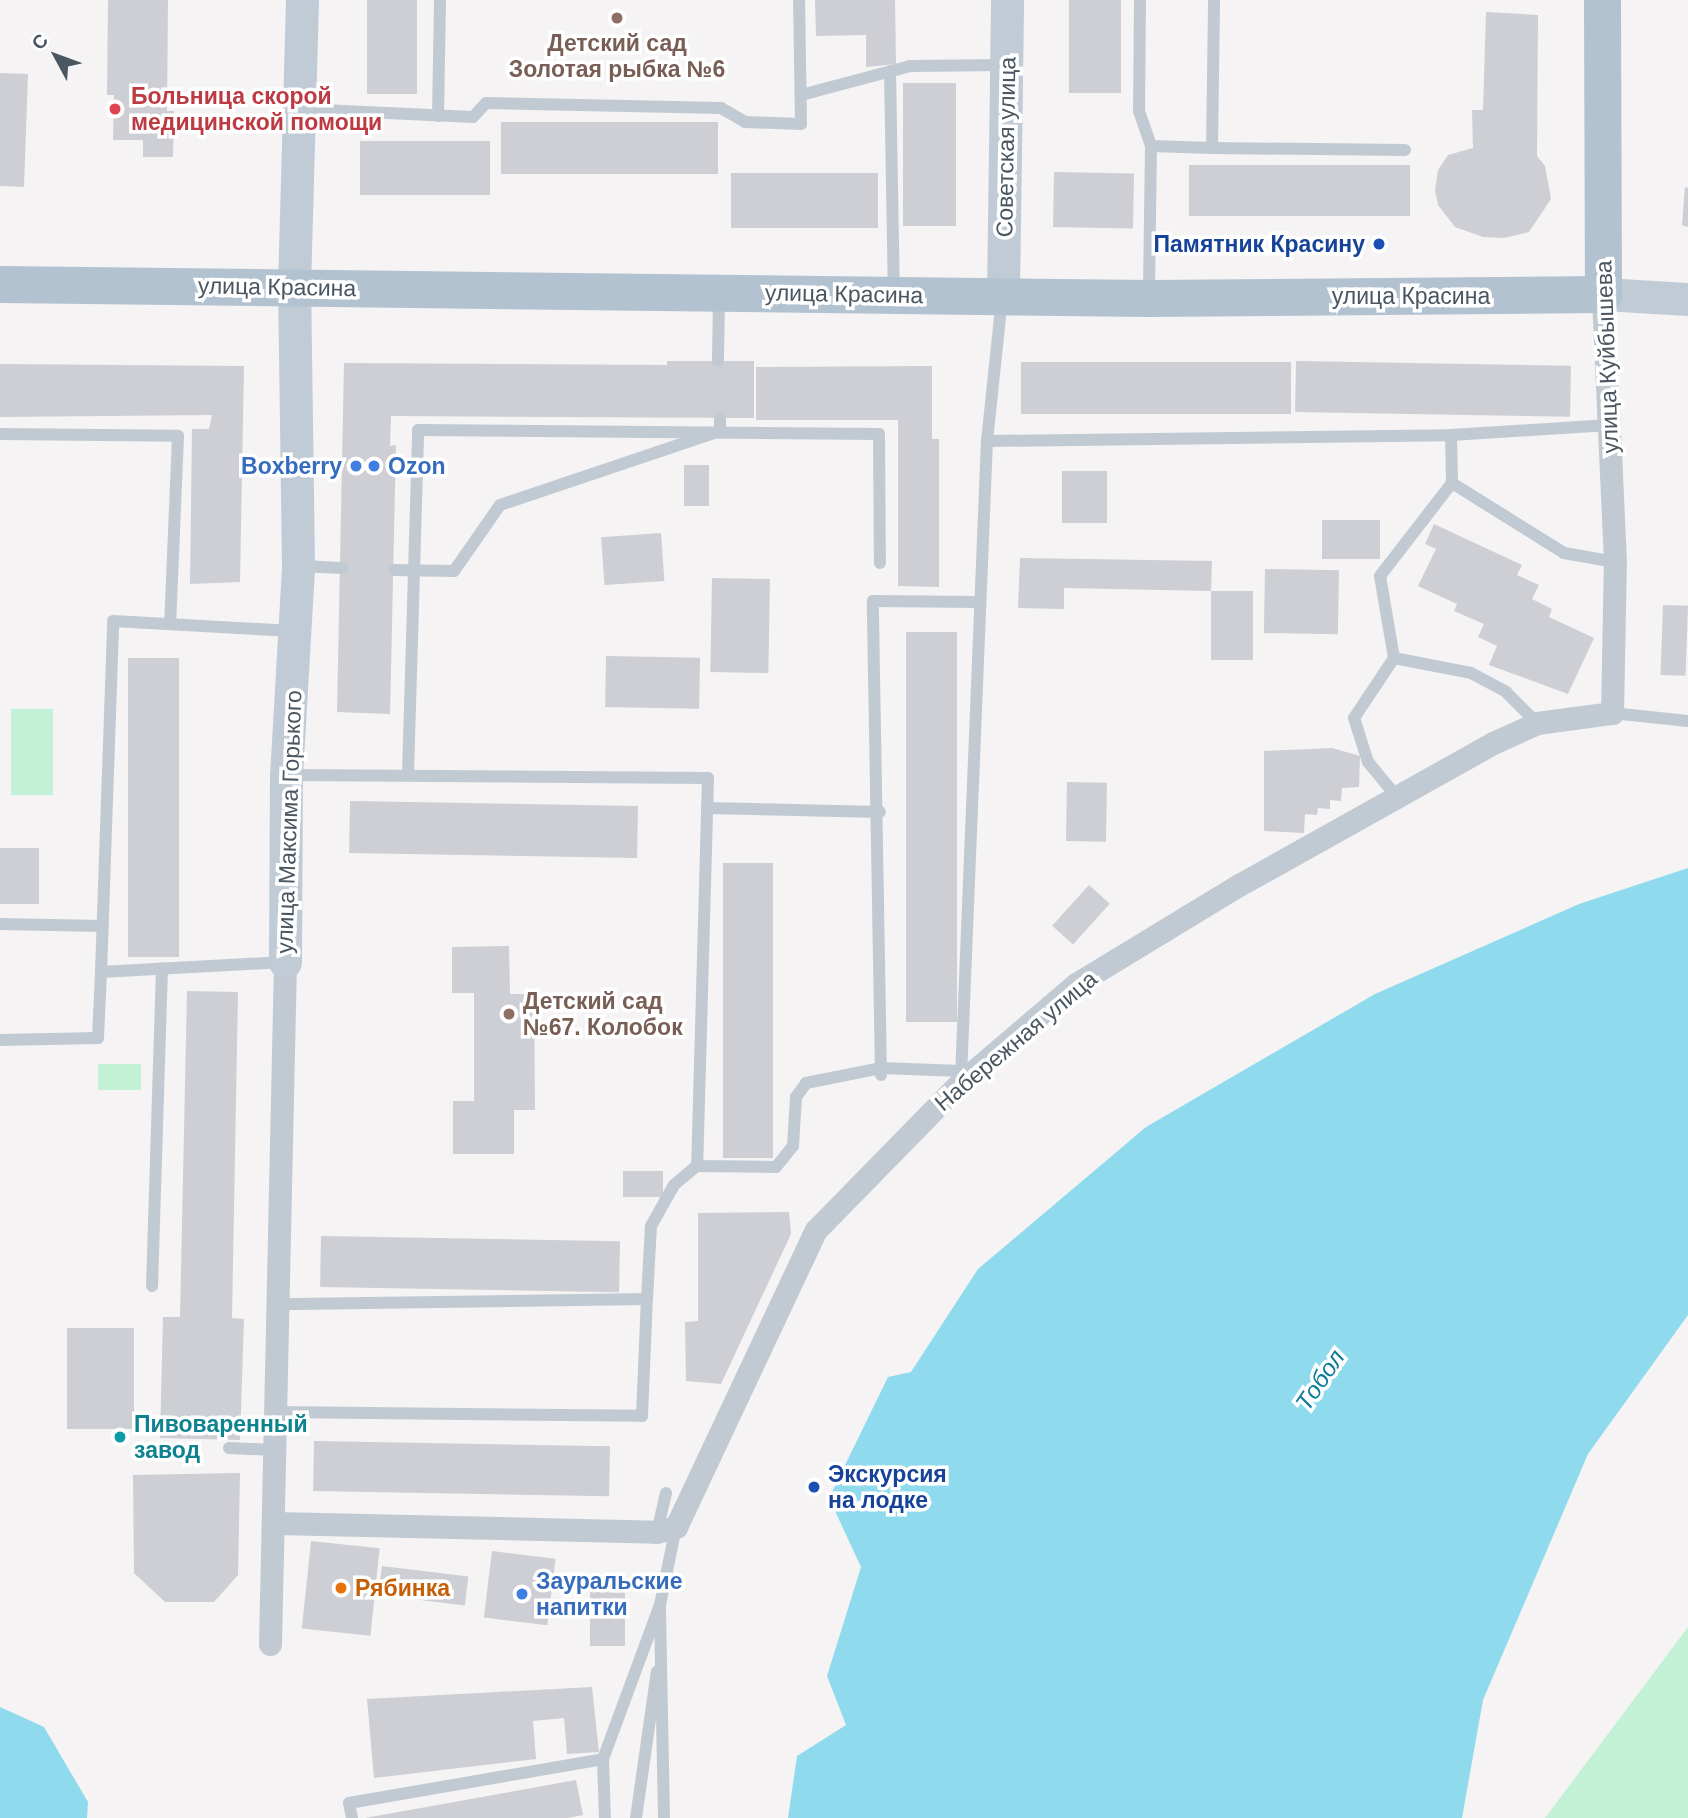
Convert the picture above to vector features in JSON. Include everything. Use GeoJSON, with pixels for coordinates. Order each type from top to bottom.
{"type":"FeatureCollection","features":[{"type":"Feature","properties":{"kind":"main road","name":"улица Куйбышева"},"geometry":{"type":"LineString","coordinates":[[1602,0],[1603,294]]}},
{"type":"Feature","properties":{"kind":"main road","name":"улица Красина"},"geometry":{"type":"LineString","coordinates":[[0,284],[1003,294],[1149,298],[1603,294]]}},
{"type":"Feature","properties":{"kind":"street","name":"улица Максима Горького"},"geometry":{"type":"LineString","coordinates":[[270,1644],[275,1523],[286,775],[297,632],[294,287],[302,0]]}},
{"type":"Feature","properties":{"kind":"street","name":"Советская улица"},"geometry":{"type":"LineString","coordinates":[[1003,294],[1007,0]]}},
{"type":"Feature","properties":{"kind":"street","name":"улица Красина"},"geometry":{"type":"LineString","coordinates":[[1603,294],[1688,299]]}},
{"type":"Feature","properties":{"kind":"street","name":"улица Куйбышева"},"geometry":{"type":"LineString","coordinates":[[1603,294],[1615,562],[1612,713]]}},
{"type":"Feature","properties":{"kind":"street","name":"Набережная улица"},"geometry":{"type":"LineString","coordinates":[[666,1530],[816,1230],[960,1077],[1076,985],[1239,885],[1536,723],[1612,713]]}},
{"type":"Feature","properties":{"kind":"street"},"geometry":{"type":"LineString","coordinates":[[275,1523],[666,1530]]}},
{"type":"Feature","properties":{"kind":"lane"},"geometry":{"type":"LineString","coordinates":[[438,116],[440,0]]}},
{"type":"Feature","properties":{"kind":"lane"},"geometry":{"type":"LineString","coordinates":[[297,109],[473,117],[486,103],[721,108],[745,122],[801,124],[799,0]]}},
{"type":"Feature","properties":{"kind":"lane"},"geometry":{"type":"LineString","coordinates":[[1149,0],[1140,0],[1139,111],[1151,146],[1149,298]]}},
{"type":"Feature","properties":{"kind":"lane"},"geometry":{"type":"LineString","coordinates":[[1212,148],[1214,0]]}},
{"type":"Feature","properties":{"kind":"lane"},"geometry":{"type":"LineString","coordinates":[[801,94],[910,66],[1008,65]]}},
{"type":"Feature","properties":{"kind":"lane"},"geometry":{"type":"LineString","coordinates":[[891,71],[894,295]]}},
{"type":"Feature","properties":{"kind":"lane"},"geometry":{"type":"LineString","coordinates":[[1151,146],[1405,150]]}},
{"type":"Feature","properties":{"kind":"lane"},"geometry":{"type":"LineString","coordinates":[[718,361],[719,292]]}},
{"type":"Feature","properties":{"kind":"lane"},"geometry":{"type":"LineString","coordinates":[[275,1412],[642,1416],[651,1226],[674,1185],[697,1166],[776,1167],[793,1146],[796,1097],[806,1083],[881,1072],[960,1077],[987,441],[1003,294]]}},
{"type":"Feature","properties":{"kind":"lane"},"geometry":{"type":"LineString","coordinates":[[394,570],[454,571],[500,505],[720,425]]}},
{"type":"Feature","properties":{"kind":"lane"},"geometry":{"type":"LineString","coordinates":[[408,774],[418,430],[720,425],[879,434],[880,563]]}},
{"type":"Feature","properties":{"kind":"lane"},"geometry":{"type":"LineString","coordinates":[[987,441],[1451,435],[1609,425]]}},
{"type":"Feature","properties":{"kind":"lane"},"geometry":{"type":"LineString","coordinates":[[0,434],[178,436],[170,624]]}},
{"type":"Feature","properties":{"kind":"lane"},"geometry":{"type":"LineString","coordinates":[[1397,797],[1368,762],[1354,718],[1394,658],[1380,576],[1452,483],[1451,435]]}},
{"type":"Feature","properties":{"kind":"lane"},"geometry":{"type":"LineString","coordinates":[[1452,483],[1563,553],[1615,562]]}},
{"type":"Feature","properties":{"kind":"lane"},"geometry":{"type":"LineString","coordinates":[[298,566],[342,568]]}},
{"type":"Feature","properties":{"kind":"lane"},"geometry":{"type":"LineString","coordinates":[[881,1072],[880,812],[873,601],[979,602]]}},
{"type":"Feature","properties":{"kind":"lane"},"geometry":{"type":"LineString","coordinates":[[0,1040],[98,1038],[113,621],[297,632]]}},
{"type":"Feature","properties":{"kind":"lane"},"geometry":{"type":"LineString","coordinates":[[1394,658],[1471,673],[1506,692],[1536,723]]}},
{"type":"Feature","properties":{"kind":"lane"},"geometry":{"type":"LineString","coordinates":[[1612,713],[1688,721]]}},
{"type":"Feature","properties":{"kind":"lane"},"geometry":{"type":"LineString","coordinates":[[286,775],[708,778],[697,1166]]}},
{"type":"Feature","properties":{"kind":"lane"},"geometry":{"type":"LineString","coordinates":[[707,808],[880,812]]}},
{"type":"Feature","properties":{"kind":"lane"},"geometry":{"type":"LineString","coordinates":[[0,924],[103,926]]}},
{"type":"Feature","properties":{"kind":"lane"},"geometry":{"type":"LineString","coordinates":[[102,972],[285,962]]}},
{"type":"Feature","properties":{"kind":"lane"},"geometry":{"type":"LineString","coordinates":[[152,1286],[162,968]]}},
{"type":"Feature","properties":{"kind":"lane"},"geometry":{"type":"LineString","coordinates":[[278,1304],[647,1299]]}},
{"type":"Feature","properties":{"kind":"lane"},"geometry":{"type":"LineString","coordinates":[[229,1448],[275,1450]]}},
{"type":"Feature","properties":{"kind":"lane"},"geometry":{"type":"LineString","coordinates":[[664,1818],[660,1605],[666,1493]]}},
{"type":"Feature","properties":{"kind":"lane"},"geometry":{"type":"LineString","coordinates":[[605,1818],[603,1759],[660,1605]]}},
{"type":"Feature","properties":{"kind":"lane"},"geometry":{"type":"LineString","coordinates":[[636,1818],[650,1695],[660,1657]]}},
{"type":"Feature","properties":{"kind":"lane"},"geometry":{"type":"LineString","coordinates":[[352,1818],[348,1803],[603,1759]]}},
{"type":"Feature","properties":{"kind":"green space"},"geometry":{"type":"Polygon","coordinates":[[[11,709],[53,709],[53,795],[11,795],[11,709]]]}},
{"type":"Feature","properties":{"kind":"green space"},"geometry":{"type":"Polygon","coordinates":[[[98,1064],[141,1064],[141,1090],[98,1090],[98,1064]]]}},
{"type":"Feature","properties":{"kind":"green space"},"geometry":{"type":"Polygon","coordinates":[[[1688,1627],[1688,1818],[1545,1818],[1688,1627]]]}},
{"type":"Feature","properties":{"kind":"water","name":"Тобол"},"geometry":{"type":"Polygon","coordinates":[[[1688,868],[1688,1315],[1588,1454],[1483,1700],[1462,1818],[788,1818],[797,1756],[846,1725],[827,1676],[861,1567],[829,1498],[888,1377],[911,1372],[978,1269],[1146,1127],[1375,994],[1579,904],[1688,868]]]}},
{"type":"Feature","properties":{"kind":"water"},"geometry":{"type":"Polygon","coordinates":[[[0,1707],[44,1727],[88,1802],[87,1818],[0,1818],[0,1707]]]}},
{"type":"Feature","properties":{"kind":"building"},"geometry":{"type":"Polygon","coordinates":[[[108,0],[168,0],[167,111],[174,111],[173,157],[143,157],[143,140],[113,140],[114,95],[107,95],[108,0]]]}},
{"type":"Feature","properties":{"kind":"building"},"geometry":{"type":"Polygon","coordinates":[[[367,0],[417,0],[417,94],[367,94],[367,0]]]}},
{"type":"Feature","properties":{"kind":"building"},"geometry":{"type":"Polygon","coordinates":[[[815,0],[895,0],[896,64],[866,67],[866,35],[816,36],[815,0]]]}},
{"type":"Feature","properties":{"kind":"building"},"geometry":{"type":"Polygon","coordinates":[[[1069,0],[1121,0],[1121,93],[1069,93],[1069,0]]]}},
{"type":"Feature","properties":{"kind":"building"},"geometry":{"type":"Polygon","coordinates":[[[1486,12],[1538,15],[1537,156],[1545,166],[1551,199],[1529,232],[1504,238],[1483,237],[1455,227],[1438,205],[1435,190],[1438,170],[1448,155],[1473,148],[1472,110],[1483,110],[1486,12]]]}},
{"type":"Feature","properties":{"kind":"building"},"geometry":{"type":"Polygon","coordinates":[[[0,73],[28,74],[24,187],[0,186],[0,73]]]}},
{"type":"Feature","properties":{"kind":"building"},"geometry":{"type":"Polygon","coordinates":[[[903,83],[956,83],[956,226],[903,226],[903,83]]]}},
{"type":"Feature","properties":{"kind":"building"},"geometry":{"type":"Polygon","coordinates":[[[501,122],[718,122],[718,174],[501,174],[501,122]]]}},
{"type":"Feature","properties":{"kind":"building"},"geometry":{"type":"Polygon","coordinates":[[[360,141],[490,141],[490,195],[360,195],[360,141]]]}},
{"type":"Feature","properties":{"kind":"building"},"geometry":{"type":"Polygon","coordinates":[[[1189,165],[1410,165],[1410,216],[1189,216],[1189,165]]]}},
{"type":"Feature","properties":{"kind":"building"},"geometry":{"type":"Polygon","coordinates":[[[1054,172],[1134,173],[1133,228],[1053,227],[1054,172]]]}},
{"type":"Feature","properties":{"kind":"building"},"geometry":{"type":"Polygon","coordinates":[[[731,173],[878,173],[878,228],[731,228],[731,173]]]}},
{"type":"Feature","properties":{"kind":"building"},"geometry":{"type":"Polygon","coordinates":[[[1685,187],[1688,188],[1688,227],[1682,225],[1685,187]]]}},
{"type":"Feature","properties":{"kind":"building"},"geometry":{"type":"Polygon","coordinates":[[[667,361],[754,361],[754,418],[391,416],[390,446],[396,445],[390,714],[337,712],[344,363],[667,365],[667,361]]]}},
{"type":"Feature","properties":{"kind":"building"},"geometry":{"type":"Polygon","coordinates":[[[1296,361],[1571,366],[1570,417],[1295,412],[1296,361]]]}},
{"type":"Feature","properties":{"kind":"building"},"geometry":{"type":"Polygon","coordinates":[[[1021,362],[1291,362],[1291,414],[1021,414],[1021,362]]]}},
{"type":"Feature","properties":{"kind":"building"},"geometry":{"type":"Polygon","coordinates":[[[0,364],[244,366],[240,582],[190,584],[192,429],[209,429],[212,415],[0,417],[0,364]]]}},
{"type":"Feature","properties":{"kind":"building"},"geometry":{"type":"Polygon","coordinates":[[[932,366],[932,439],[939,439],[939,587],[898,586],[898,420],[756,420],[756,367],[932,366]]]}},
{"type":"Feature","properties":{"kind":"building"},"geometry":{"type":"Polygon","coordinates":[[[684,465],[709,465],[709,506],[684,506],[684,465]]]}},
{"type":"Feature","properties":{"kind":"building"},"geometry":{"type":"Polygon","coordinates":[[[1062,471],[1107,471],[1107,523],[1062,523],[1062,471]]]}},
{"type":"Feature","properties":{"kind":"building"},"geometry":{"type":"Polygon","coordinates":[[[1322,520],[1380,520],[1380,559],[1322,559],[1322,520]]]}},
{"type":"Feature","properties":{"kind":"building"},"geometry":{"type":"Polygon","coordinates":[[[1434,524],[1522,565],[1517,575],[1539,585],[1532,599],[1552,609],[1549,617],[1594,638],[1568,694],[1489,665],[1497,646],[1478,637],[1484,624],[1454,611],[1457,604],[1418,586],[1436,549],[1425,544],[1434,524]]]}},
{"type":"Feature","properties":{"kind":"building"},"geometry":{"type":"Polygon","coordinates":[[[661,533],[664,581],[604,585],[601,537],[661,533]]]}},
{"type":"Feature","properties":{"kind":"building"},"geometry":{"type":"Polygon","coordinates":[[[1020,558],[1212,561],[1211,591],[1064,588],[1064,609],[1018,608],[1020,558]]]}},
{"type":"Feature","properties":{"kind":"building"},"geometry":{"type":"Polygon","coordinates":[[[1265,569],[1339,570],[1338,634],[1264,633],[1265,569]]]}},
{"type":"Feature","properties":{"kind":"building"},"geometry":{"type":"Polygon","coordinates":[[[712,578],[770,579],[768,673],[710,672],[712,578]]]}},
{"type":"Feature","properties":{"kind":"building"},"geometry":{"type":"Polygon","coordinates":[[[1211,591],[1253,591],[1253,660],[1211,660],[1211,591]]]}},
{"type":"Feature","properties":{"kind":"building"},"geometry":{"type":"Polygon","coordinates":[[[1663,605],[1688,606],[1686,676],[1661,675],[1663,605]]]}},
{"type":"Feature","properties":{"kind":"building"},"geometry":{"type":"Polygon","coordinates":[[[906,632],[957,632],[957,1022],[906,1022],[906,632]]]}},
{"type":"Feature","properties":{"kind":"building"},"geometry":{"type":"Polygon","coordinates":[[[606,656],[700,658],[699,709],[605,707],[606,656]]]}},
{"type":"Feature","properties":{"kind":"building"},"geometry":{"type":"Polygon","coordinates":[[[128,658],[179,658],[179,957],[128,957],[128,658]]]}},
{"type":"Feature","properties":{"kind":"building"},"geometry":{"type":"Polygon","coordinates":[[[1332,748],[1360,756],[1359,787],[1342,788],[1341,801],[1330,800],[1330,809],[1318,808],[1317,815],[1305,814],[1304,833],[1264,831],[1264,751],[1332,748]]]}},
{"type":"Feature","properties":{"kind":"building"},"geometry":{"type":"Polygon","coordinates":[[[1067,782],[1107,783],[1106,842],[1066,841],[1067,782]]]}},
{"type":"Feature","properties":{"kind":"building"},"geometry":{"type":"Polygon","coordinates":[[[350,801],[638,806],[637,858],[349,853],[350,801]]]}},
{"type":"Feature","properties":{"kind":"building"},"geometry":{"type":"Polygon","coordinates":[[[0,848],[39,848],[39,904],[0,904],[0,848]]]}},
{"type":"Feature","properties":{"kind":"building"},"geometry":{"type":"Polygon","coordinates":[[[723,863],[773,863],[773,1158],[723,1158],[723,863]]]}},
{"type":"Feature","properties":{"kind":"building"},"geometry":{"type":"Polygon","coordinates":[[[1089,885],[1110,904],[1073,945],[1052,926],[1089,885]]]}},
{"type":"Feature","properties":{"kind":"building"},"geometry":{"type":"Polygon","coordinates":[[[509,946],[510,994],[534,994],[535,1110],[514,1110],[514,1154],[453,1154],[453,1101],[474,1101],[474,993],[452,993],[452,947],[509,946]]]}},
{"type":"Feature","properties":{"kind":"building"},"geometry":{"type":"Polygon","coordinates":[[[187,991],[238,992],[232,1318],[244,1319],[240,1440],[160,1438],[163,1317],[180,1317],[187,991]]]}},
{"type":"Feature","properties":{"kind":"building"},"geometry":{"type":"Polygon","coordinates":[[[623,1171],[663,1171],[663,1197],[623,1197],[623,1171]]]}},
{"type":"Feature","properties":{"kind":"building"},"geometry":{"type":"Polygon","coordinates":[[[789,1212],[791,1234],[721,1384],[686,1381],[685,1322],[698,1321],[698,1213],[789,1212]]]}},
{"type":"Feature","properties":{"kind":"building"},"geometry":{"type":"Polygon","coordinates":[[[321,1236],[620,1241],[619,1292],[320,1287],[321,1236]]]}},
{"type":"Feature","properties":{"kind":"building"},"geometry":{"type":"Polygon","coordinates":[[[67,1328],[134,1328],[134,1429],[67,1429],[67,1328]]]}},
{"type":"Feature","properties":{"kind":"building"},"geometry":{"type":"Polygon","coordinates":[[[314,1441],[610,1446],[609,1496],[313,1491],[314,1441]]]}},
{"type":"Feature","properties":{"kind":"building"},"geometry":{"type":"Polygon","coordinates":[[[240,1473],[238,1575],[214,1602],[165,1602],[134,1573],[133,1475],[240,1473]]]}},
{"type":"Feature","properties":{"kind":"building","name":"Рябинка"},"geometry":{"type":"Polygon","coordinates":[[[311,1541],[380,1548],[370,1636],[302,1629],[311,1541]]]}},
{"type":"Feature","properties":{"kind":"building"},"geometry":{"type":"Polygon","coordinates":[[[492,1551],[556,1559],[547,1625],[484,1618],[492,1551]]]}},
{"type":"Feature","properties":{"kind":"building"},"geometry":{"type":"Polygon","coordinates":[[[382,1566],[468,1577],[465,1605],[378,1595],[382,1566]]]}},
{"type":"Feature","properties":{"kind":"building"},"geometry":{"type":"Polygon","coordinates":[[[590,1576],[625,1576],[625,1646],[590,1646],[590,1576]]]}},
{"type":"Feature","properties":{"kind":"building"},"geometry":{"type":"Polygon","coordinates":[[[592,1687],[599,1752],[567,1754],[564,1718],[533,1721],[536,1759],[374,1778],[367,1699],[592,1687]]]}},
{"type":"Feature","properties":{"kind":"building"},"geometry":{"type":"Polygon","coordinates":[[[576,1780],[583,1815],[568,1818],[365,1818],[576,1780]]]}},
{"type":"Feature","properties":{"kind":"place","name":"Детский сад Золотая рыбка №6"},"geometry":{"type":"Point","coordinates":[617,18]}},
{"type":"Feature","properties":{"kind":"place","name":"Больница скорой медицинской помощи"},"geometry":{"type":"Point","coordinates":[115,109]}},
{"type":"Feature","properties":{"kind":"place","name":"Памятник Красину"},"geometry":{"type":"Point","coordinates":[1379,244]}},
{"type":"Feature","properties":{"kind":"place","name":"Boxberry"},"geometry":{"type":"Point","coordinates":[356,466]}},
{"type":"Feature","properties":{"kind":"place","name":"Ozon"},"geometry":{"type":"Point","coordinates":[374,466]}},
{"type":"Feature","properties":{"kind":"place","name":"Детский сад №67. Колобок"},"geometry":{"type":"Point","coordinates":[509,1014]}},
{"type":"Feature","properties":{"kind":"place","name":"Пивоваренный завод"},"geometry":{"type":"Point","coordinates":[120,1437]}},
{"type":"Feature","properties":{"kind":"place","name":"Экскурсия на лодке"},"geometry":{"type":"Point","coordinates":[814,1487]}},
{"type":"Feature","properties":{"kind":"place","name":"Рябинка"},"geometry":{"type":"Point","coordinates":[341,1588]}},
{"type":"Feature","properties":{"kind":"place","name":"Зауральские напитки"},"geometry":{"type":"Point","coordinates":[522,1594]}}]}
